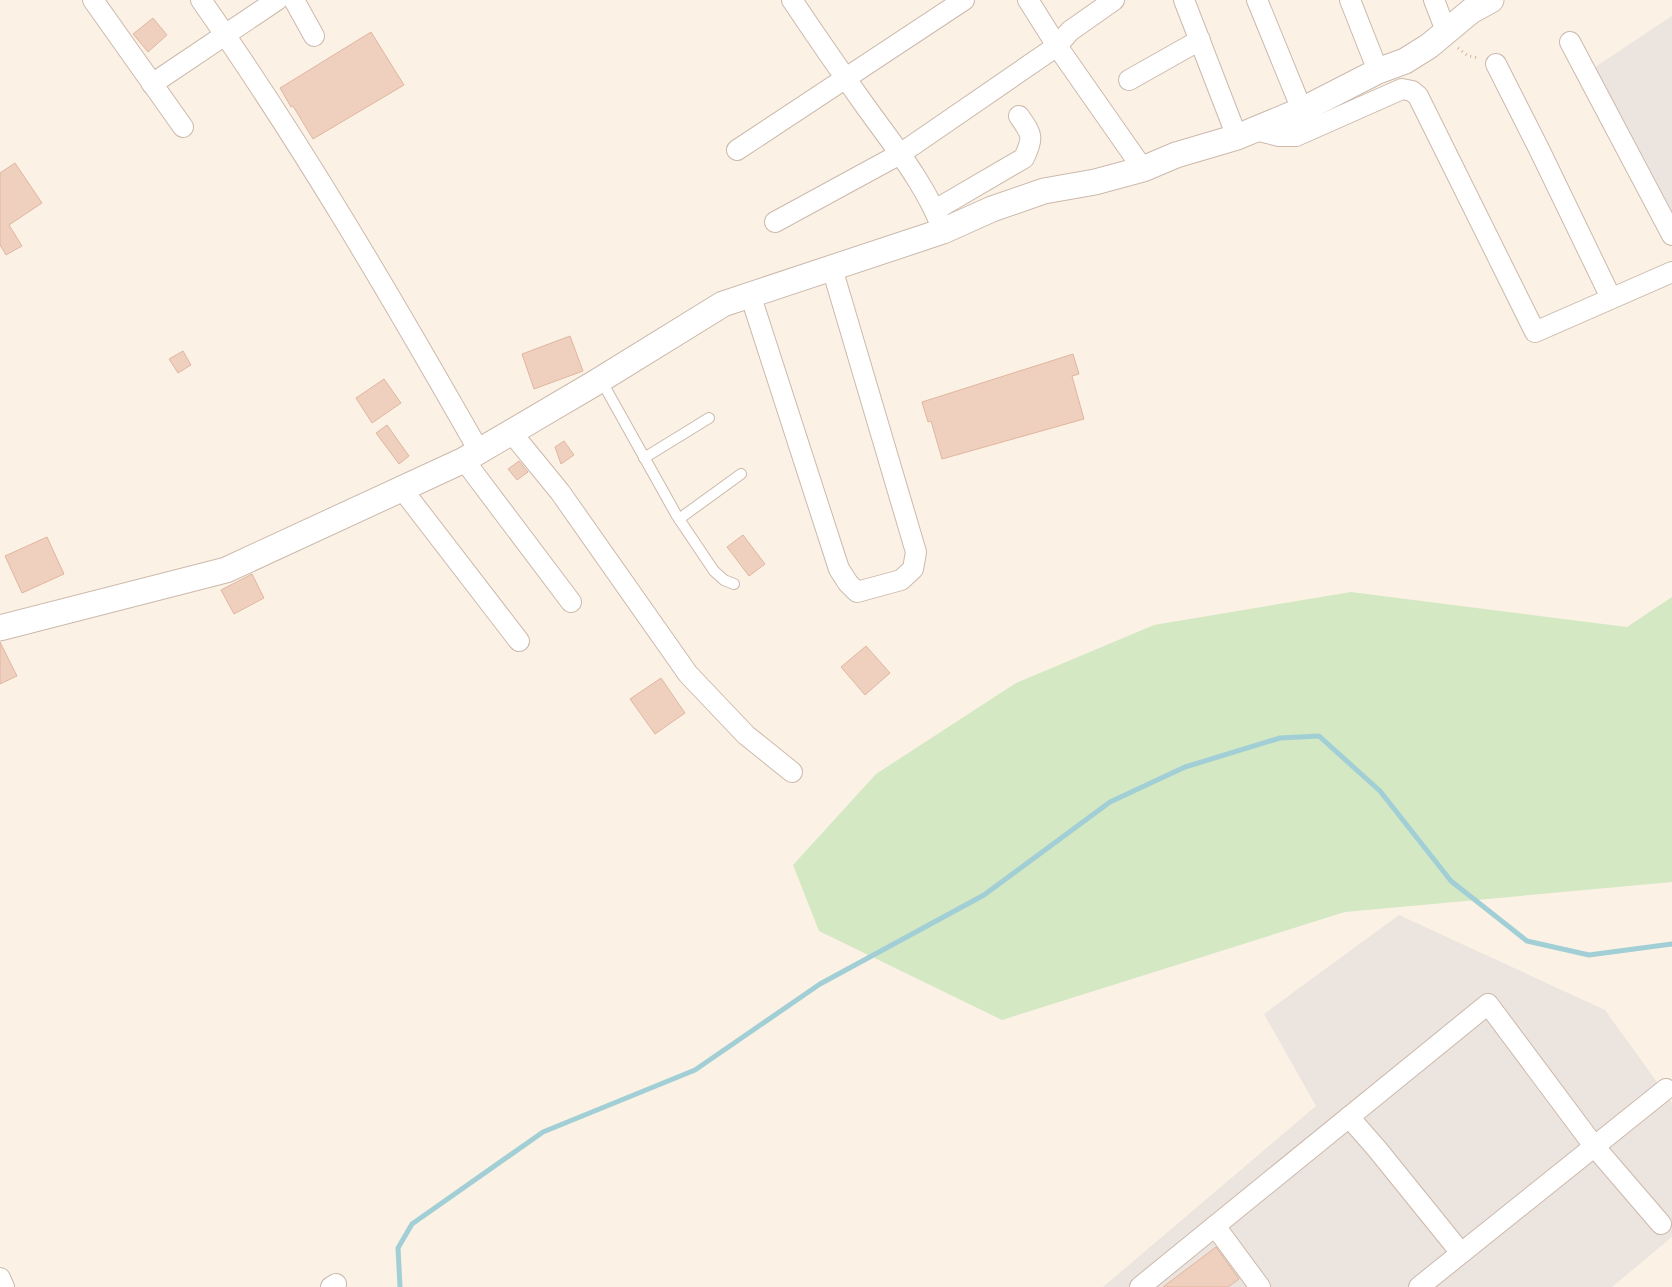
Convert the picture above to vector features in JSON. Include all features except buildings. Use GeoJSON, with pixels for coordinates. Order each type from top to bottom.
{"type":"FeatureCollection","features":[{"type":"Feature","properties":{"kind":"street"},"geometry":{"type":"LineString","coordinates":[[93,0],[183,127]]}},
{"type":"Feature","properties":{"kind":"street"},"geometry":{"type":"LineString","coordinates":[[201,0],[247,65],[406,322],[471,455],[571,602]]}},
{"type":"Feature","properties":{"kind":"street"},"geometry":{"type":"LineString","coordinates":[[152,84],[278,0]]}},
{"type":"Feature","properties":{"kind":"street"},"geometry":{"type":"LineString","coordinates":[[294,0],[314,36]]}},
{"type":"Feature","properties":{"kind":"street"},"geometry":{"type":"LineString","coordinates":[[737,150],[964,0]]}},
{"type":"Feature","properties":{"kind":"street"},"geometry":{"type":"LineString","coordinates":[[1028,0],[1057,46],[1143,169]]}},
{"type":"Feature","properties":{"kind":"street"},"geometry":{"type":"LineString","coordinates":[[775,222],[900,154],[1057,46],[1070,31],[1114,0]]}},
{"type":"Feature","properties":{"kind":"street"},"geometry":{"type":"LineString","coordinates":[[1184,0],[1200,40],[1246,133]]}},
{"type":"Feature","properties":{"kind":"street"},"geometry":{"type":"LineString","coordinates":[[1257,0],[1302,110]]}},
{"type":"Feature","properties":{"kind":"street"},"geometry":{"type":"LineString","coordinates":[[1350,0],[1378,71]]}},
{"type":"Feature","properties":{"kind":"street"},"geometry":{"type":"LineString","coordinates":[[1434,0],[1443,33]]}},
{"type":"Feature","properties":{"kind":"street"},"geometry":{"type":"LineString","coordinates":[[0,628],[226,570],[471,455],[601,380],[723,304],[832,268],[939,221],[992,209],[1044,191],[1095,182],[1143,169],[1246,133],[1302,110],[1378,71],[1405,61],[1429,46],[1471,11],[1491,0]]}},
{"type":"Feature","properties":{"kind":"street"},"geometry":{"type":"LineString","coordinates":[[801,3],[845,78],[920,185],[939,221]]}},
{"type":"Feature","properties":{"kind":"street"},"geometry":{"type":"LineString","coordinates":[[1129,80],[1200,40]]}},
{"type":"Feature","properties":{"kind":"street"},"geometry":{"type":"LineString","coordinates":[[1570,42],[1672,235]]}},
{"type":"Feature","properties":{"kind":"street"},"geometry":{"type":"LineString","coordinates":[[1496,64],[1611,298]]}},
{"type":"Feature","properties":{"kind":"street"},"geometry":{"type":"LineString","coordinates":[[1246,133],[1296,136],[1402,89],[1412,91],[1418,96],[1535,332],[1672,272]]}},
{"type":"Feature","properties":{"kind":"street"},"geometry":{"type":"LineString","coordinates":[[939,221],[1024,158],[1032,142],[1028,130],[1019,116]]}},
{"type":"Feature","properties":{"kind":"street"},"geometry":{"type":"LineString","coordinates":[[750,294],[839,569],[848,583],[857,592],[901,580],[914,569],[916,552],[832,268]]}},
{"type":"Feature","properties":{"kind":"street"},"geometry":{"type":"LineString","coordinates":[[511,432],[560,492],[688,674],[746,735],[792,772]]}},
{"type":"Feature","properties":{"kind":"street"},"geometry":{"type":"LineString","coordinates":[[402,489],[519,641]]}},
{"type":"Feature","properties":{"kind":"street"},"geometry":{"type":"LineString","coordinates":[[1140,1287],[1488,1004],[1594,1146],[1661,1224]]}},
{"type":"Feature","properties":{"kind":"street"},"geometry":{"type":"LineString","coordinates":[[1419,1287],[1666,1089]]}},
{"type":"Feature","properties":{"kind":"street"},"geometry":{"type":"LineString","coordinates":[[1349,1117],[1461,1254]]}},
{"type":"Feature","properties":{"kind":"street"},"geometry":{"type":"LineString","coordinates":[[1214,1226],[1260,1287]]}},
{"type":"Feature","properties":{"kind":"street"},"geometry":{"type":"LineString","coordinates":[[0,1278],[4,1287]]}},
{"type":"Feature","properties":{"kind":"lane"},"geometry":{"type":"LineString","coordinates":[[601,380],[679,519],[714,571],[724,580],[734,584]]}},
{"type":"Feature","properties":{"kind":"lane"},"geometry":{"type":"LineString","coordinates":[[644,458],[709,418]]}},
{"type":"Feature","properties":{"kind":"lane"},"geometry":{"type":"LineString","coordinates":[[679,519],[741,474]]}},
{"type":"Feature","properties":{"kind":"path"},"geometry":{"type":"LineString","coordinates":[[1443,33],[1468,56],[1491,60],[1496,64]]}},
{"type":"Feature","properties":{"kind":"shaded area"},"geometry":{"type":"Polygon","coordinates":[[[1672,16],[1672,214],[1588,72],[1672,16]]]}},
{"type":"Feature","properties":{"kind":"shaded area"},"geometry":{"type":"Polygon","coordinates":[[[1399,915],[1605,1010],[1672,1103],[1672,1237],[1612,1287],[1103,1287],[1316,1106],[1264,1014],[1399,915]]]}},
{"type":"Feature","properties":{"kind":"green space"},"geometry":{"type":"Polygon","coordinates":[[[1351,592],[1627,627],[1672,597],[1672,882],[1345,912],[1002,1020],[819,931],[793,865],[876,774],[1016,683],[1154,625],[1351,592]]]}},
{"type":"Feature","properties":{"kind":"waterway"},"geometry":{"type":"LineString","coordinates":[[400,1287],[398,1248],[412,1224],[543,1132],[695,1070],[820,984],[984,895],[1110,802],[1185,767],[1280,738],[1319,736],[1380,791],[1451,881],[1527,941],[1589,955],[1672,944]]}}]}
